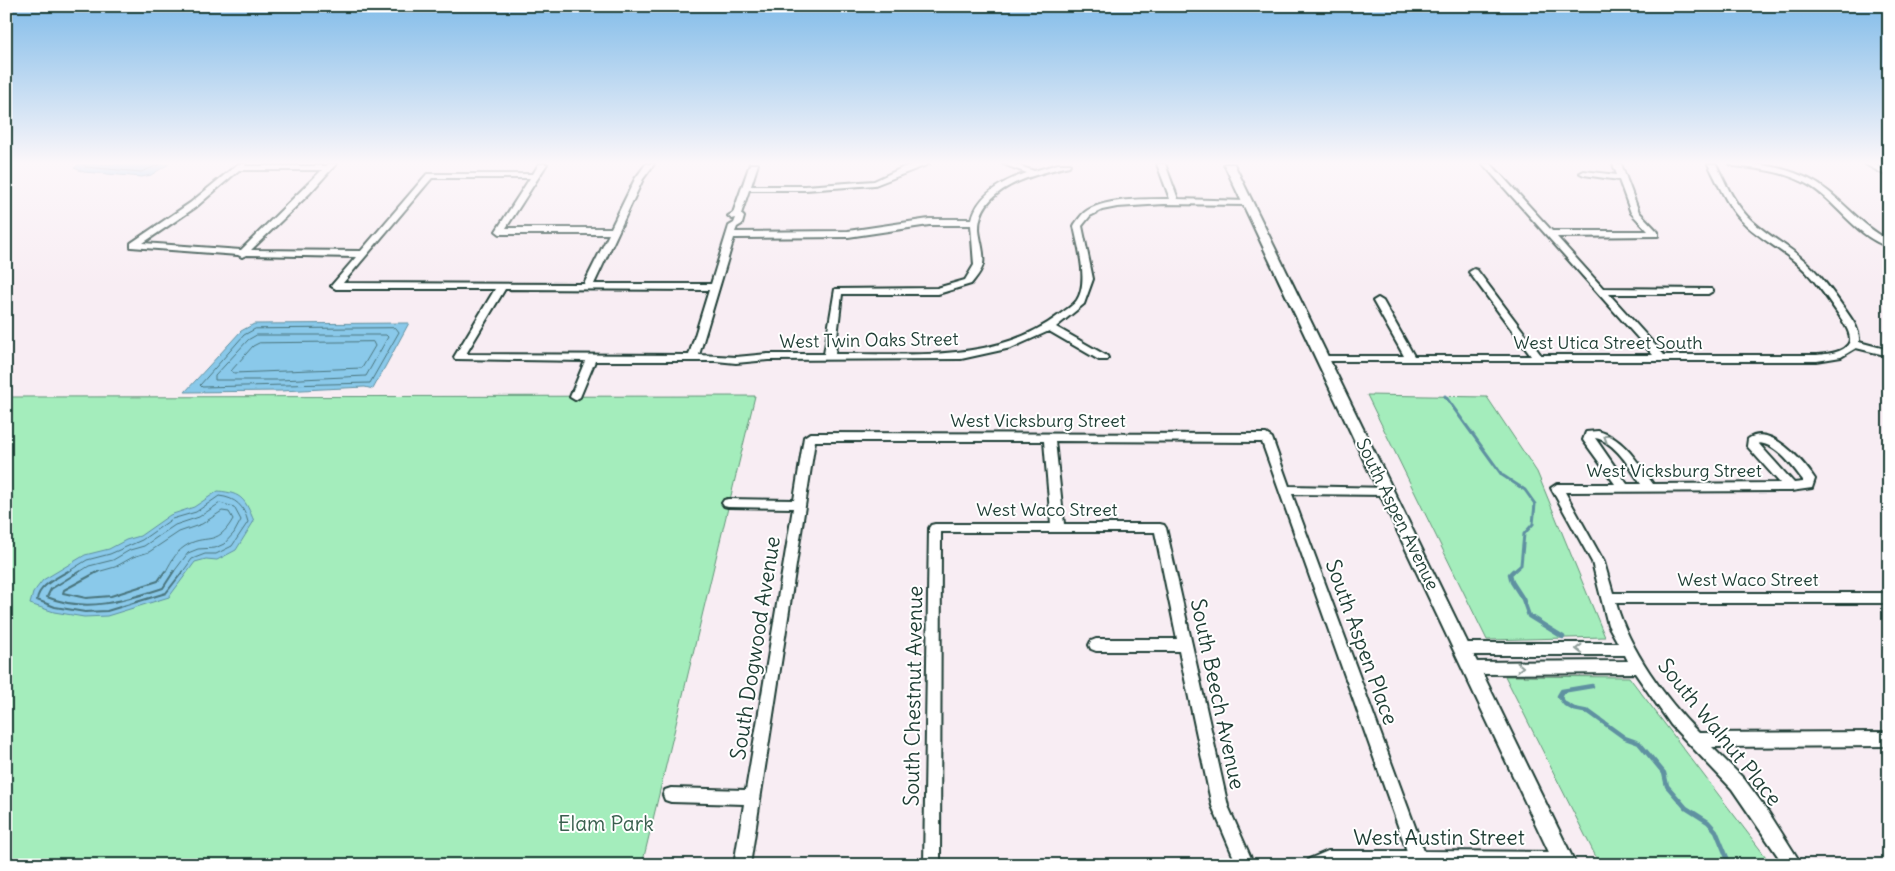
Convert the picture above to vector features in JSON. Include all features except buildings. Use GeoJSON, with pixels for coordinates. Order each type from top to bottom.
{"type":"FeatureCollection","features":[{"type":"Feature","properties":{"kind":"main road","name":"South Aspen Avenue"},"geometry":{"type":"LineString","coordinates":[[1248,205],[1565,862]]}},
{"type":"Feature","properties":{"kind":"street"},"geometry":{"type":"LineString","coordinates":[[193,205],[134,245],[184,251],[242,254],[362,254]]}},
{"type":"Feature","properties":{"kind":"street"},"geometry":{"type":"LineString","coordinates":[[242,254],[293,205]]}},
{"type":"Feature","properties":{"kind":"street"},"geometry":{"type":"LineString","coordinates":[[405,205],[336,286],[714,287]]}},
{"type":"Feature","properties":{"kind":"street"},"geometry":{"type":"LineString","coordinates":[[517,205],[500,231],[614,232]]}},
{"type":"Feature","properties":{"kind":"street"},"geometry":{"type":"LineString","coordinates":[[588,286],[627,205]]}},
{"type":"Feature","properties":{"kind":"street"},"geometry":{"type":"LineString","coordinates":[[693,358],[732,231],[738,224],[740,216],[737,214],[740,205]]}},
{"type":"Feature","properties":{"kind":"street"},"geometry":{"type":"LineString","coordinates":[[829,357],[838,291],[938,291],[968,282],[979,265],[974,222],[980,205]]}},
{"type":"Feature","properties":{"kind":"street","name":"West Twin Oaks Street"},"geometry":{"type":"LineString","coordinates":[[502,286],[459,357],[716,358],[744,360],[750,358],[961,356],[1007,346],[1049,327],[1081,302],[1088,279],[1078,226],[1087,214],[1107,206],[1116,205]]}},
{"type":"Feature","properties":{"kind":"street"},"geometry":{"type":"LineString","coordinates":[[1524,205],[1661,358]]}},
{"type":"Feature","properties":{"kind":"street"},"geometry":{"type":"LineString","coordinates":[[1550,234],[1655,234],[1635,213],[1632,205]]}},
{"type":"Feature","properties":{"kind":"street"},"geometry":{"type":"LineString","coordinates":[[1733,205],[1756,229],[1806,266],[1825,287],[1852,328],[1855,336],[1854,344],[1889,353]]}},
{"type":"Feature","properties":{"kind":"street"},"geometry":{"type":"LineString","coordinates":[[1837,205],[1867,233],[1889,244]]}},
{"type":"Feature","properties":{"kind":"street"},"geometry":{"type":"LineString","coordinates":[[732,231],[848,234],[930,222],[974,222]]}},
{"type":"Feature","properties":{"kind":"street"},"geometry":{"type":"LineString","coordinates":[[1474,272],[1538,358]]}},
{"type":"Feature","properties":{"kind":"street"},"geometry":{"type":"LineString","coordinates":[[1602,291],[1708,291]]}},
{"type":"Feature","properties":{"kind":"street"},"geometry":{"type":"LineString","coordinates":[[1378,300],[1410,358]]}},
{"type":"Feature","properties":{"kind":"street"},"geometry":{"type":"LineString","coordinates":[[1049,327],[1103,358]]}},
{"type":"Feature","properties":{"kind":"street","name":"West Utica Street South"},"geometry":{"type":"LineString","coordinates":[[1323,359],[1817,358],[1837,355],[1848,350],[1854,344]]}},
{"type":"Feature","properties":{"kind":"street"},"geometry":{"type":"LineString","coordinates":[[575,397],[591,359]]}},
{"type":"Feature","properties":{"kind":"street"},"geometry":{"type":"LineString","coordinates":[[1624,488],[1589,441],[1589,435],[1599,433],[1611,438],[1650,488]]}},
{"type":"Feature","properties":{"kind":"street","name":"West Vicksburg Street"},"geometry":{"type":"LineString","coordinates":[[810,437],[1266,438]]}},
{"type":"Feature","properties":{"kind":"street","name":"South Dogwood Avenue"},"geometry":{"type":"LineString","coordinates":[[742,865],[810,437]]}},
{"type":"Feature","properties":{"kind":"street"},"geometry":{"type":"LineString","coordinates":[[1049,438],[1058,528]]}},
{"type":"Feature","properties":{"kind":"street","name":"South Aspen Place"},"geometry":{"type":"LineString","coordinates":[[1266,438],[1418,859]]}},
{"type":"Feature","properties":{"kind":"street"},"geometry":{"type":"LineString","coordinates":[[1764,440],[1776,445],[1809,479],[1809,483],[1805,486],[1791,487],[1754,447],[1753,441],[1764,440]]}},
{"type":"Feature","properties":{"kind":"street","name":"West Vicksburg Street"},"geometry":{"type":"LineString","coordinates":[[1558,488],[1791,487]]}},
{"type":"Feature","properties":{"kind":"street","name":"South Walnut Place"},"geometry":{"type":"LineString","coordinates":[[1558,488],[1598,562],[1615,626],[1638,667],[1661,700],[1738,784],[1794,865]]}},
{"type":"Feature","properties":{"kind":"street"},"geometry":{"type":"LineString","coordinates":[[1285,490],[1387,490]]}},
{"type":"Feature","properties":{"kind":"street"},"geometry":{"type":"LineString","coordinates":[[728,503],[799,504]]}},
{"type":"Feature","properties":{"kind":"street","name":"West Waco Street"},"geometry":{"type":"LineString","coordinates":[[935,528],[1160,528]]}},
{"type":"Feature","properties":{"kind":"street","name":"South Chestnut Avenue"},"geometry":{"type":"LineString","coordinates":[[932,865],[935,528]]}},
{"type":"Feature","properties":{"kind":"street","name":"South Beech Avenue"},"geometry":{"type":"LineString","coordinates":[[1160,528],[1220,806],[1246,865]]}},
{"type":"Feature","properties":{"kind":"street","name":"West Waco Street"},"geometry":{"type":"LineString","coordinates":[[1607,598],[1889,598]]}},
{"type":"Feature","properties":{"kind":"street"},"geometry":{"type":"LineString","coordinates":[[1096,645],[1186,645]]}},
{"type":"Feature","properties":{"kind":"street"},"geometry":{"type":"LineString","coordinates":[[1462,649],[1628,649]]}},
{"type":"Feature","properties":{"kind":"street"},"geometry":{"type":"LineString","coordinates":[[1471,668],[1638,667]]}},
{"type":"Feature","properties":{"kind":"street"},"geometry":{"type":"LineString","coordinates":[[1696,740],[1889,739]]}},
{"type":"Feature","properties":{"kind":"street"},"geometry":{"type":"LineString","coordinates":[[671,795],[753,797]]}},
{"type":"Feature","properties":{"kind":"street","name":"West Austin Street"},"geometry":{"type":"LineString","coordinates":[[1315,865],[1328,859],[1565,862]]}},
{"type":"Feature","properties":{"kind":"green space"},"geometry":{"type":"Polygon","coordinates":[[[1367,395],[1487,397],[1537,472],[1605,637],[1487,640],[1367,395]]]}},
{"type":"Feature","properties":{"kind":"green space","name":"Elam Park"},"geometry":{"type":"Polygon","coordinates":[[[755,396],[642,865],[6,865],[6,397],[755,396]]]}},
{"type":"Feature","properties":{"kind":"green space"},"geometry":{"type":"Polygon","coordinates":[[[1505,676],[1629,677],[1772,865],[1600,865],[1505,676]]]}},
{"type":"Feature","properties":{"kind":"water"},"geometry":{"type":"Polygon","coordinates":[[[409,323],[373,389],[365,387],[281,391],[185,392],[241,331],[254,324],[409,323]]]}},
{"type":"Feature","properties":{"kind":"water"},"geometry":{"type":"Polygon","coordinates":[[[218,491],[233,494],[242,499],[254,521],[236,550],[217,560],[206,559],[195,562],[169,597],[107,616],[84,617],[54,612],[30,604],[33,593],[43,580],[85,555],[109,549],[126,540],[140,536],[170,515],[194,507],[218,491]]]}},
{"type":"Feature","properties":{"kind":"waterway"},"geometry":{"type":"LineString","coordinates":[[1445,396],[1502,475],[1525,490],[1535,504],[1533,524],[1524,534],[1521,565],[1512,573]]}},
{"type":"Feature","properties":{"kind":"waterway"},"geometry":{"type":"LineString","coordinates":[[1513,571],[1510,574],[1512,582],[1523,599],[1529,616],[1563,637]]}},
{"type":"Feature","properties":{"kind":"waterway"},"geometry":{"type":"LineString","coordinates":[[1592,686],[1562,691],[1559,696],[1565,704],[1574,709],[1589,712],[1625,738],[1639,743],[1664,773],[1667,786],[1686,808],[1708,822],[1716,831],[1730,865]]}}]}
